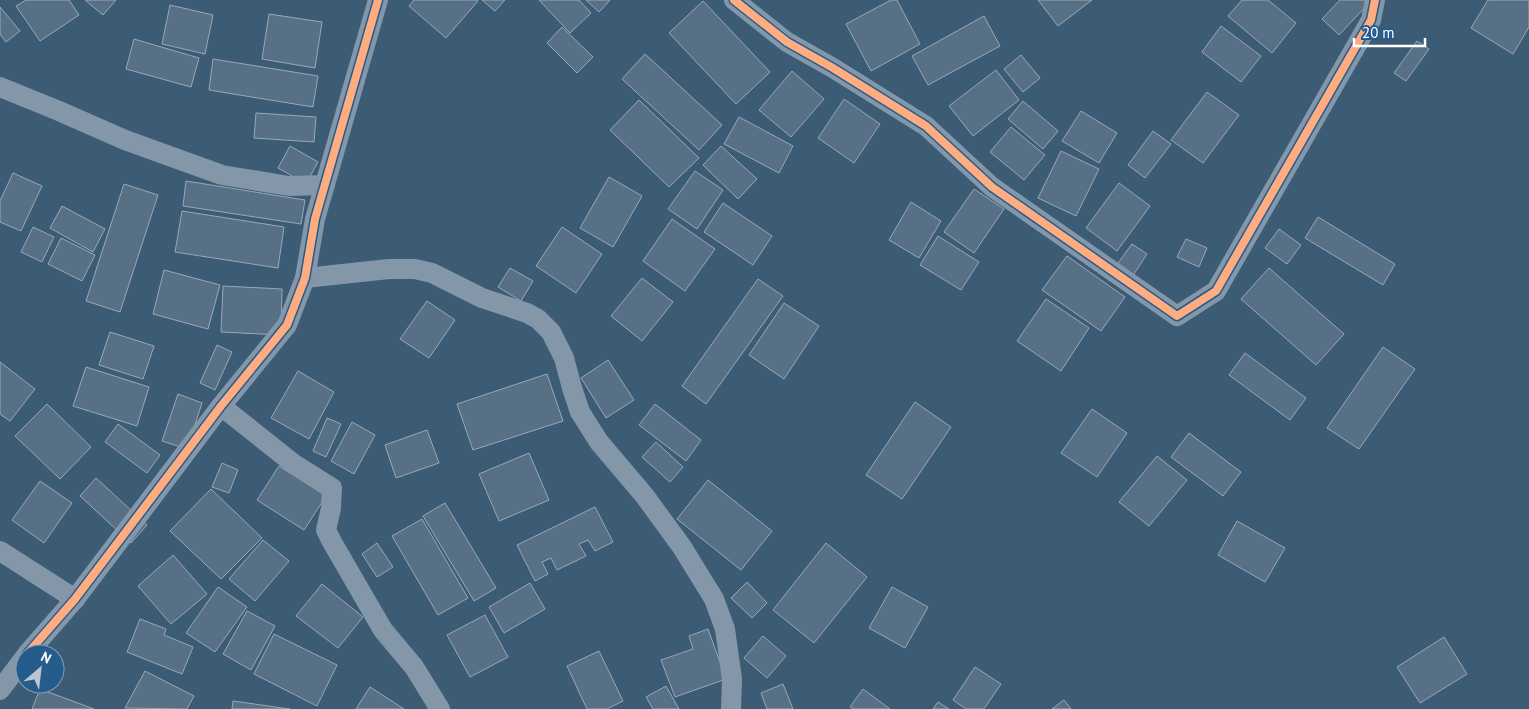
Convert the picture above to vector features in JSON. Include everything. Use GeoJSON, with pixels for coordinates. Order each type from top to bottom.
{"type":"FeatureCollection","features":[{"type":"Feature","properties":{"kind":"street"},"geometry":{"type":"LineString","coordinates":[[36,644],[75,599],[221,406],[287,325],[304,278],[315,219],[378,0]]}},
{"type":"Feature","properties":{"kind":"street"},"geometry":{"type":"LineString","coordinates":[[734,0],[787,42],[833,68],[926,126],[992,186],[1177,316],[1216,291],[1371,20],[1375,0]]}},
{"type":"Feature","properties":{"kind":"street"},"geometry":{"type":"LineString","coordinates":[[0,87],[59,110],[125,140],[222,175],[289,186],[325,185]]}},
{"type":"Feature","properties":{"kind":"street"},"geometry":{"type":"LineString","coordinates":[[304,278],[389,269],[415,269],[432,273],[482,298],[527,313],[551,332],[564,358],[572,388],[585,420],[599,442],[644,494],[682,547],[714,599],[725,629],[732,679],[731,709]]}},
{"type":"Feature","properties":{"kind":"street"},"geometry":{"type":"LineString","coordinates":[[221,406],[294,464],[332,488],[331,508],[326,530],[382,630],[414,667],[440,709]]}},
{"type":"Feature","properties":{"kind":"street"},"geometry":{"type":"LineString","coordinates":[[0,552],[75,599]]}},
{"type":"Feature","properties":{"kind":"street"},"geometry":{"type":"LineString","coordinates":[[0,690],[15,670]]}},
{"type":"Feature","properties":{"kind":"building"},"geometry":{"type":"Polygon","coordinates":[[[26,0],[69,0],[79,15],[40,41],[16,6],[26,0]]]}},
{"type":"Feature","properties":{"kind":"building"},"geometry":{"type":"Polygon","coordinates":[[[85,0],[116,0],[103,15],[85,0]]]}},
{"type":"Feature","properties":{"kind":"building"},"geometry":{"type":"Polygon","coordinates":[[[414,0],[478,1],[446,38],[409,6],[414,0]]]}},
{"type":"Feature","properties":{"kind":"building"},"geometry":{"type":"Polygon","coordinates":[[[482,0],[505,0],[495,11],[482,0]]]}},
{"type":"Feature","properties":{"kind":"building"},"geometry":{"type":"Polygon","coordinates":[[[539,0],[579,0],[591,13],[570,33],[539,0]]]}},
{"type":"Feature","properties":{"kind":"building"},"geometry":{"type":"Polygon","coordinates":[[[586,0],[610,0],[599,12],[586,0]]]}},
{"type":"Feature","properties":{"kind":"building"},"geometry":{"type":"Polygon","coordinates":[[[891,0],[897,0],[920,44],[871,71],[846,24],[891,0]]]}},
{"type":"Feature","properties":{"kind":"building"},"geometry":{"type":"Polygon","coordinates":[[[1038,0],[1092,0],[1058,26],[1038,0]]]}},
{"type":"Feature","properties":{"kind":"building"},"geometry":{"type":"Polygon","coordinates":[[[1242,0],[1268,0],[1296,23],[1272,53],[1228,16],[1242,0]]]}},
{"type":"Feature","properties":{"kind":"building"},"geometry":{"type":"Polygon","coordinates":[[[1340,0],[1366,0],[1369,3],[1339,35],[1322,19],[1340,0]]]}},
{"type":"Feature","properties":{"kind":"building"},"geometry":{"type":"Polygon","coordinates":[[[1488,0],[1529,0],[1529,27],[1513,54],[1471,28],[1488,0]]]}},
{"type":"Feature","properties":{"kind":"building"},"geometry":{"type":"Polygon","coordinates":[[[703,1],[770,72],[736,104],[669,33],[703,1]]]}},
{"type":"Feature","properties":{"kind":"building"},"geometry":{"type":"Polygon","coordinates":[[[170,5],[213,15],[205,54],[162,44],[170,5]]]}},
{"type":"Feature","properties":{"kind":"building"},"geometry":{"type":"Polygon","coordinates":[[[0,7],[20,31],[6,42],[0,34],[0,7]]]}},
{"type":"Feature","properties":{"kind":"building"},"geometry":{"type":"Polygon","coordinates":[[[269,14],[322,22],[315,68],[262,59],[269,14]]]}},
{"type":"Feature","properties":{"kind":"building"},"geometry":{"type":"Polygon","coordinates":[[[984,16],[1000,46],[928,85],[912,56],[984,16]]]}},
{"type":"Feature","properties":{"kind":"building"},"geometry":{"type":"Polygon","coordinates":[[[1221,26],[1261,56],[1241,82],[1202,52],[1221,26]]]}},
{"type":"Feature","properties":{"kind":"building"},"geometry":{"type":"Polygon","coordinates":[[[562,27],[593,57],[577,73],[547,43],[562,27]]]}},
{"type":"Feature","properties":{"kind":"building"},"geometry":{"type":"Polygon","coordinates":[[[134,39],[199,58],[191,87],[126,69],[134,39]]]}},
{"type":"Feature","properties":{"kind":"building"},"geometry":{"type":"Polygon","coordinates":[[[1417,41],[1429,49],[1406,81],[1394,73],[1417,41]]]}},
{"type":"Feature","properties":{"kind":"building"},"geometry":{"type":"Polygon","coordinates":[[[645,54],[722,125],[699,150],[622,79],[645,54]]]}},
{"type":"Feature","properties":{"kind":"building"},"geometry":{"type":"Polygon","coordinates":[[[1021,55],[1040,78],[1023,92],[1004,69],[1021,55]]]}},
{"type":"Feature","properties":{"kind":"building"},"geometry":{"type":"Polygon","coordinates":[[[213,59],[318,76],[313,107],[209,90],[213,59]]]}},
{"type":"Feature","properties":{"kind":"building"},"geometry":{"type":"Polygon","coordinates":[[[996,70],[1019,100],[973,136],[949,106],[996,70]]]}},
{"type":"Feature","properties":{"kind":"building"},"geometry":{"type":"Polygon","coordinates":[[[792,71],[824,99],[791,137],[759,110],[792,71]]]}},
{"type":"Feature","properties":{"kind":"building"},"geometry":{"type":"Polygon","coordinates":[[[1207,92],[1239,115],[1203,163],[1171,140],[1207,92]]]}},
{"type":"Feature","properties":{"kind":"building"},"geometry":{"type":"Polygon","coordinates":[[[844,99],[880,124],[854,163],[818,138],[844,99]]]}},
{"type":"Feature","properties":{"kind":"building"},"geometry":{"type":"Polygon","coordinates":[[[639,100],[699,158],[669,187],[610,130],[639,100]]]}},
{"type":"Feature","properties":{"kind":"building"},"geometry":{"type":"Polygon","coordinates":[[[1023,101],[1058,131],[1043,149],[1008,119],[1023,101]]]}},
{"type":"Feature","properties":{"kind":"building"},"geometry":{"type":"Polygon","coordinates":[[[1081,111],[1117,133],[1099,163],[1062,141],[1081,111]]]}},
{"type":"Feature","properties":{"kind":"building"},"geometry":{"type":"Polygon","coordinates":[[[256,113],[316,117],[314,142],[254,138],[256,113]]]}},
{"type":"Feature","properties":{"kind":"building"},"geometry":{"type":"Polygon","coordinates":[[[739,117],[793,146],[779,173],[724,144],[739,117]]]}},
{"type":"Feature","properties":{"kind":"building"},"geometry":{"type":"Polygon","coordinates":[[[1011,127],[1045,155],[1024,180],[990,152],[1011,127]]]}},
{"type":"Feature","properties":{"kind":"building"},"geometry":{"type":"Polygon","coordinates":[[[1153,131],[1171,144],[1145,178],[1128,165],[1153,131]]]}},
{"type":"Feature","properties":{"kind":"building"},"geometry":{"type":"Polygon","coordinates":[[[290,146],[318,162],[306,184],[278,168],[290,146]]]}},
{"type":"Feature","properties":{"kind":"building"},"geometry":{"type":"Polygon","coordinates":[[[721,146],[757,179],[738,199],[703,165],[721,146]]]}},
{"type":"Feature","properties":{"kind":"building"},"geometry":{"type":"Polygon","coordinates":[[[1061,151],[1099,169],[1076,216],[1038,198],[1061,151]]]}},
{"type":"Feature","properties":{"kind":"building"},"geometry":{"type":"Polygon","coordinates":[[[695,171],[723,190],[697,229],[668,209],[695,171]]]}},
{"type":"Feature","properties":{"kind":"building"},"geometry":{"type":"Polygon","coordinates":[[[13,173],[42,186],[21,231],[0,222],[0,201],[13,173]]]}},
{"type":"Feature","properties":{"kind":"building"},"geometry":{"type":"Polygon","coordinates":[[[609,177],[642,196],[613,247],[580,228],[609,177]]]}},
{"type":"Feature","properties":{"kind":"building"},"geometry":{"type":"Polygon","coordinates":[[[186,181],[305,200],[301,224],[183,206],[186,181]]]}},
{"type":"Feature","properties":{"kind":"building"},"geometry":{"type":"Polygon","coordinates":[[[1119,183],[1150,206],[1117,251],[1086,228],[1119,183]]]}},
{"type":"Feature","properties":{"kind":"building"},"geometry":{"type":"Polygon","coordinates":[[[124,184],[158,195],[120,312],[86,301],[124,184]]]}},
{"type":"Feature","properties":{"kind":"building"},"geometry":{"type":"Polygon","coordinates":[[[974,189],[1004,209],[974,253],[944,232],[974,189]]]}},
{"type":"Feature","properties":{"kind":"building"},"geometry":{"type":"Polygon","coordinates":[[[911,202],[941,221],[919,258],[889,240],[911,202]]]}},
{"type":"Feature","properties":{"kind":"building"},"geometry":{"type":"Polygon","coordinates":[[[723,203],[772,236],[753,265],[704,232],[723,203]]]}},
{"type":"Feature","properties":{"kind":"building"},"geometry":{"type":"Polygon","coordinates":[[[62,206],[105,229],[93,252],[50,228],[62,206]]]}},
{"type":"Feature","properties":{"kind":"building"},"geometry":{"type":"Polygon","coordinates":[[[182,211],[284,227],[278,268],[175,252],[182,211]]]}},
{"type":"Feature","properties":{"kind":"building"},"geometry":{"type":"Polygon","coordinates":[[[1318,217],[1395,264],[1383,285],[1305,238],[1318,217]]]}},
{"type":"Feature","properties":{"kind":"building"},"geometry":{"type":"Polygon","coordinates":[[[672,219],[715,249],[685,291],[643,261],[672,219]]]}},
{"type":"Feature","properties":{"kind":"building"},"geometry":{"type":"Polygon","coordinates":[[[33,227],[54,237],[42,262],[21,252],[33,227]]]}},
{"type":"Feature","properties":{"kind":"building"},"geometry":{"type":"Polygon","coordinates":[[[562,227],[602,254],[576,293],[536,266],[562,227]]]}},
{"type":"Feature","properties":{"kind":"building"},"geometry":{"type":"Polygon","coordinates":[[[1279,229],[1301,245],[1287,264],[1265,248],[1279,229]]]}},
{"type":"Feature","properties":{"kind":"building"},"geometry":{"type":"Polygon","coordinates":[[[938,236],[979,262],[961,290],[920,265],[938,236]]]}},
{"type":"Feature","properties":{"kind":"building"},"geometry":{"type":"Polygon","coordinates":[[[61,238],[95,255],[82,281],[48,264],[61,238]]]}},
{"type":"Feature","properties":{"kind":"building"},"geometry":{"type":"Polygon","coordinates":[[[1186,239],[1207,248],[1199,267],[1177,257],[1186,239]]]}},
{"type":"Feature","properties":{"kind":"building"},"geometry":{"type":"Polygon","coordinates":[[[1132,244],[1147,254],[1132,277],[1116,266],[1132,244]]]}},
{"type":"Feature","properties":{"kind":"building"},"geometry":{"type":"Polygon","coordinates":[[[1067,256],[1125,297],[1101,331],[1042,290],[1067,256]]]}},
{"type":"Feature","properties":{"kind":"building"},"geometry":{"type":"Polygon","coordinates":[[[510,268],[533,281],[521,301],[498,287],[510,268]]]}},
{"type":"Feature","properties":{"kind":"building"},"geometry":{"type":"Polygon","coordinates":[[[1269,268],[1344,334],[1316,365],[1241,299],[1269,268]]]}},
{"type":"Feature","properties":{"kind":"building"},"geometry":{"type":"Polygon","coordinates":[[[164,270],[220,285],[208,329],[153,314],[164,270]]]}},
{"type":"Feature","properties":{"kind":"building"},"geometry":{"type":"Polygon","coordinates":[[[642,278],[673,302],[642,341],[611,316],[642,278]]]}},
{"type":"Feature","properties":{"kind":"building"},"geometry":{"type":"Polygon","coordinates":[[[758,279],[783,296],[706,404],[682,386],[758,279]]]}},
{"type":"Feature","properties":{"kind":"building"},"geometry":{"type":"Polygon","coordinates":[[[223,286],[282,289],[281,335],[221,332],[223,286]]]}},
{"type":"Feature","properties":{"kind":"building"},"geometry":{"type":"Polygon","coordinates":[[[1046,299],[1089,328],[1061,371],[1017,341],[1046,299]]]}},
{"type":"Feature","properties":{"kind":"building"},"geometry":{"type":"Polygon","coordinates":[[[427,301],[455,320],[429,358],[400,339],[427,301]]]}},
{"type":"Feature","properties":{"kind":"building"},"geometry":{"type":"Polygon","coordinates":[[[784,303],[819,326],[784,379],[749,355],[784,303]]]}},
{"type":"Feature","properties":{"kind":"building"},"geometry":{"type":"Polygon","coordinates":[[[110,332],[154,346],[143,379],[99,365],[110,332]]]}},
{"type":"Feature","properties":{"kind":"building"},"geometry":{"type":"Polygon","coordinates":[[[217,345],[232,352],[215,390],[200,383],[217,345]]]}},
{"type":"Feature","properties":{"kind":"building"},"geometry":{"type":"Polygon","coordinates":[[[1383,347],[1415,369],[1359,449],[1327,428],[1383,347]]]}},
{"type":"Feature","properties":{"kind":"building"},"geometry":{"type":"Polygon","coordinates":[[[1245,353],[1306,398],[1290,420],[1229,375],[1245,353]]]}},
{"type":"Feature","properties":{"kind":"building"},"geometry":{"type":"Polygon","coordinates":[[[608,360],[634,400],[606,418],[581,378],[608,360]]]}},
{"type":"Feature","properties":{"kind":"building"},"geometry":{"type":"Polygon","coordinates":[[[0,362],[35,389],[10,421],[0,414],[0,362]]]}},
{"type":"Feature","properties":{"kind":"building"},"geometry":{"type":"Polygon","coordinates":[[[86,367],[149,387],[137,426],[73,406],[86,367]]]}},
{"type":"Feature","properties":{"kind":"building"},"geometry":{"type":"Polygon","coordinates":[[[298,371],[334,392],[309,439],[271,418],[298,371]]]}},
{"type":"Feature","properties":{"kind":"building"},"geometry":{"type":"Polygon","coordinates":[[[547,374],[563,421],[473,450],[457,404],[547,374]]]}},
{"type":"Feature","properties":{"kind":"building"},"geometry":{"type":"Polygon","coordinates":[[[178,394],[202,403],[187,449],[162,441],[178,394]]]}},
{"type":"Feature","properties":{"kind":"building"},"geometry":{"type":"Polygon","coordinates":[[[915,402],[951,427],[902,499],[866,475],[915,402]]]}},
{"type":"Feature","properties":{"kind":"building"},"geometry":{"type":"Polygon","coordinates":[[[47,404],[91,447],[60,479],[15,436],[47,404]]]}},
{"type":"Feature","properties":{"kind":"building"},"geometry":{"type":"Polygon","coordinates":[[[655,404],[701,440],[686,461],[639,425],[655,404]]]}},
{"type":"Feature","properties":{"kind":"building"},"geometry":{"type":"Polygon","coordinates":[[[1092,409],[1127,433],[1097,477],[1061,453],[1092,409]]]}},
{"type":"Feature","properties":{"kind":"building"},"geometry":{"type":"Polygon","coordinates":[[[327,418],[341,424],[326,457],[313,451],[327,418]]]}},
{"type":"Feature","properties":{"kind":"building"},"geometry":{"type":"Polygon","coordinates":[[[352,422],[375,435],[354,474],[331,461],[352,422]]]}},
{"type":"Feature","properties":{"kind":"building"},"geometry":{"type":"Polygon","coordinates":[[[118,424],[160,455],[147,473],[105,442],[118,424]]]}},
{"type":"Feature","properties":{"kind":"building"},"geometry":{"type":"Polygon","coordinates":[[[427,430],[439,463],[396,478],[385,445],[427,430]]]}},
{"type":"Feature","properties":{"kind":"building"},"geometry":{"type":"Polygon","coordinates":[[[1189,433],[1241,472],[1223,496],[1171,457],[1189,433]]]}},
{"type":"Feature","properties":{"kind":"building"},"geometry":{"type":"Polygon","coordinates":[[[656,442],[683,467],[670,482],[642,457],[656,442]]]}},
{"type":"Feature","properties":{"kind":"building"},"geometry":{"type":"Polygon","coordinates":[[[529,453],[549,500],[499,521],[479,474],[529,453]]]}},
{"type":"Feature","properties":{"kind":"building"},"geometry":{"type":"Polygon","coordinates":[[[1157,456],[1187,480],[1149,526],[1119,502],[1157,456]]]}},
{"type":"Feature","properties":{"kind":"building"},"geometry":{"type":"Polygon","coordinates":[[[222,463],[238,470],[229,493],[212,487],[222,463]]]}},
{"type":"Feature","properties":{"kind":"building"},"geometry":{"type":"Polygon","coordinates":[[[279,466],[326,496],[304,530],[257,500],[279,466]]]}},
{"type":"Feature","properties":{"kind":"building"},"geometry":{"type":"Polygon","coordinates":[[[96,478],[147,525],[131,543],[80,496],[96,478]]]}},
{"type":"Feature","properties":{"kind":"building"},"geometry":{"type":"Polygon","coordinates":[[[708,480],[772,531],[741,570],[677,519],[708,480]]]}},
{"type":"Feature","properties":{"kind":"building"},"geometry":{"type":"Polygon","coordinates":[[[40,481],[72,503],[44,543],[12,520],[40,481]]]}},
{"type":"Feature","properties":{"kind":"building"},"geometry":{"type":"Polygon","coordinates":[[[211,489],[262,538],[221,579],[170,531],[211,489]]]}},
{"type":"Feature","properties":{"kind":"building"},"geometry":{"type":"Polygon","coordinates":[[[445,503],[496,588],[474,601],[423,516],[445,503]]]}},
{"type":"Feature","properties":{"kind":"building"},"geometry":{"type":"Polygon","coordinates":[[[595,507],[613,542],[595,551],[588,540],[579,544],[586,556],[557,570],[551,558],[542,562],[548,574],[535,581],[517,545],[595,507]]]}},
{"type":"Feature","properties":{"kind":"building"},"geometry":{"type":"Polygon","coordinates":[[[422,519],[468,598],[438,615],[392,536],[422,519]]]}},
{"type":"Feature","properties":{"kind":"building"},"geometry":{"type":"Polygon","coordinates":[[[1237,521],[1285,548],[1265,582],[1218,555],[1237,521]]]}},
{"type":"Feature","properties":{"kind":"building"},"geometry":{"type":"Polygon","coordinates":[[[263,540],[289,561],[255,601],[229,579],[263,540]]]}},
{"type":"Feature","properties":{"kind":"building"},"geometry":{"type":"Polygon","coordinates":[[[377,543],[393,567],[377,577],[362,554],[377,543]]]}},
{"type":"Feature","properties":{"kind":"building"},"geometry":{"type":"Polygon","coordinates":[[[826,543],[867,577],[814,643],[773,610],[826,543]]]}},
{"type":"Feature","properties":{"kind":"building"},"geometry":{"type":"Polygon","coordinates":[[[173,555],[207,594],[171,624],[138,586],[173,555]]]}},
{"type":"Feature","properties":{"kind":"building"},"geometry":{"type":"Polygon","coordinates":[[[747,582],[767,603],[752,618],[731,598],[747,582]]]}},
{"type":"Feature","properties":{"kind":"building"},"geometry":{"type":"Polygon","coordinates":[[[530,583],[545,609],[504,633],[489,607],[530,583]]]}},
{"type":"Feature","properties":{"kind":"building"},"geometry":{"type":"Polygon","coordinates":[[[322,584],[363,617],[338,648],[296,616],[322,584]]]}},
{"type":"Feature","properties":{"kind":"building"},"geometry":{"type":"Polygon","coordinates":[[[218,587],[247,607],[215,652],[186,633],[218,587]]]}},
{"type":"Feature","properties":{"kind":"building"},"geometry":{"type":"Polygon","coordinates":[[[892,587],[928,607],[905,648],[869,628],[892,587]]]}},
{"type":"Feature","properties":{"kind":"building"},"geometry":{"type":"Polygon","coordinates":[[[247,611],[275,626],[251,670],[223,654],[247,611]]]}},
{"type":"Feature","properties":{"kind":"building"},"geometry":{"type":"Polygon","coordinates":[[[485,615],[508,657],[470,677],[447,635],[485,615]]]}},
{"type":"Feature","properties":{"kind":"building"},"geometry":{"type":"Polygon","coordinates":[[[140,619],[166,629],[164,635],[193,647],[182,674],[127,652],[140,619]]]}},
{"type":"Feature","properties":{"kind":"building"},"geometry":{"type":"Polygon","coordinates":[[[708,629],[726,679],[675,697],[661,660],[693,649],[689,636],[708,629]]]}},
{"type":"Feature","properties":{"kind":"building"},"geometry":{"type":"Polygon","coordinates":[[[274,634],[337,665],[317,706],[254,674],[274,634]]]}},
{"type":"Feature","properties":{"kind":"building"},"geometry":{"type":"Polygon","coordinates":[[[763,636],[786,656],[767,678],[744,658],[763,636]]]}},
{"type":"Feature","properties":{"kind":"building"},"geometry":{"type":"Polygon","coordinates":[[[1444,637],[1467,674],[1420,703],[1397,667],[1444,637]]]}},
{"type":"Feature","properties":{"kind":"building"},"geometry":{"type":"Polygon","coordinates":[[[599,651],[623,701],[607,709],[587,709],[567,666],[599,651]]]}},
{"type":"Feature","properties":{"kind":"building"},"geometry":{"type":"Polygon","coordinates":[[[975,667],[1001,684],[984,709],[966,709],[953,700],[975,667]]]}},
{"type":"Feature","properties":{"kind":"building"},"geometry":{"type":"Polygon","coordinates":[[[145,671],[194,696],[187,709],[125,708],[145,671]]]}},
{"type":"Feature","properties":{"kind":"building"},"geometry":{"type":"Polygon","coordinates":[[[783,684],[793,709],[767,709],[761,693],[783,684]]]}},
{"type":"Feature","properties":{"kind":"building"},"geometry":{"type":"Polygon","coordinates":[[[666,686],[679,709],[653,709],[646,697],[666,686]]]}},
{"type":"Feature","properties":{"kind":"building"},"geometry":{"type":"Polygon","coordinates":[[[370,687],[404,709],[356,709],[370,687]]]}},
{"type":"Feature","properties":{"kind":"building"},"geometry":{"type":"Polygon","coordinates":[[[863,689],[890,709],[854,709],[850,707],[863,689]]]}},
{"type":"Feature","properties":{"kind":"building"},"geometry":{"type":"Polygon","coordinates":[[[38,694],[54,694],[94,709],[32,709],[38,694]]]}},
{"type":"Feature","properties":{"kind":"building"},"geometry":{"type":"Polygon","coordinates":[[[1064,700],[1071,709],[1052,709],[1064,700]]]}},
{"type":"Feature","properties":{"kind":"building"},"geometry":{"type":"Polygon","coordinates":[[[233,701],[290,709],[232,709],[233,701]]]}},
{"type":"Feature","properties":{"kind":"building"},"geometry":{"type":"Polygon","coordinates":[[[938,702],[949,709],[933,709],[938,702]]]}},
{"type":"Feature","properties":{"kind":"cycle path"},"geometry":{"type":"LineString","coordinates":[[36,644],[75,599],[221,406],[287,325],[305,278],[315,219],[378,0]]}},
{"type":"Feature","properties":{"kind":"cycle path"},"geometry":{"type":"LineString","coordinates":[[734,0],[787,42],[833,68],[926,126],[992,187],[1177,316],[1216,291],[1371,20],[1375,0]]}}]}
